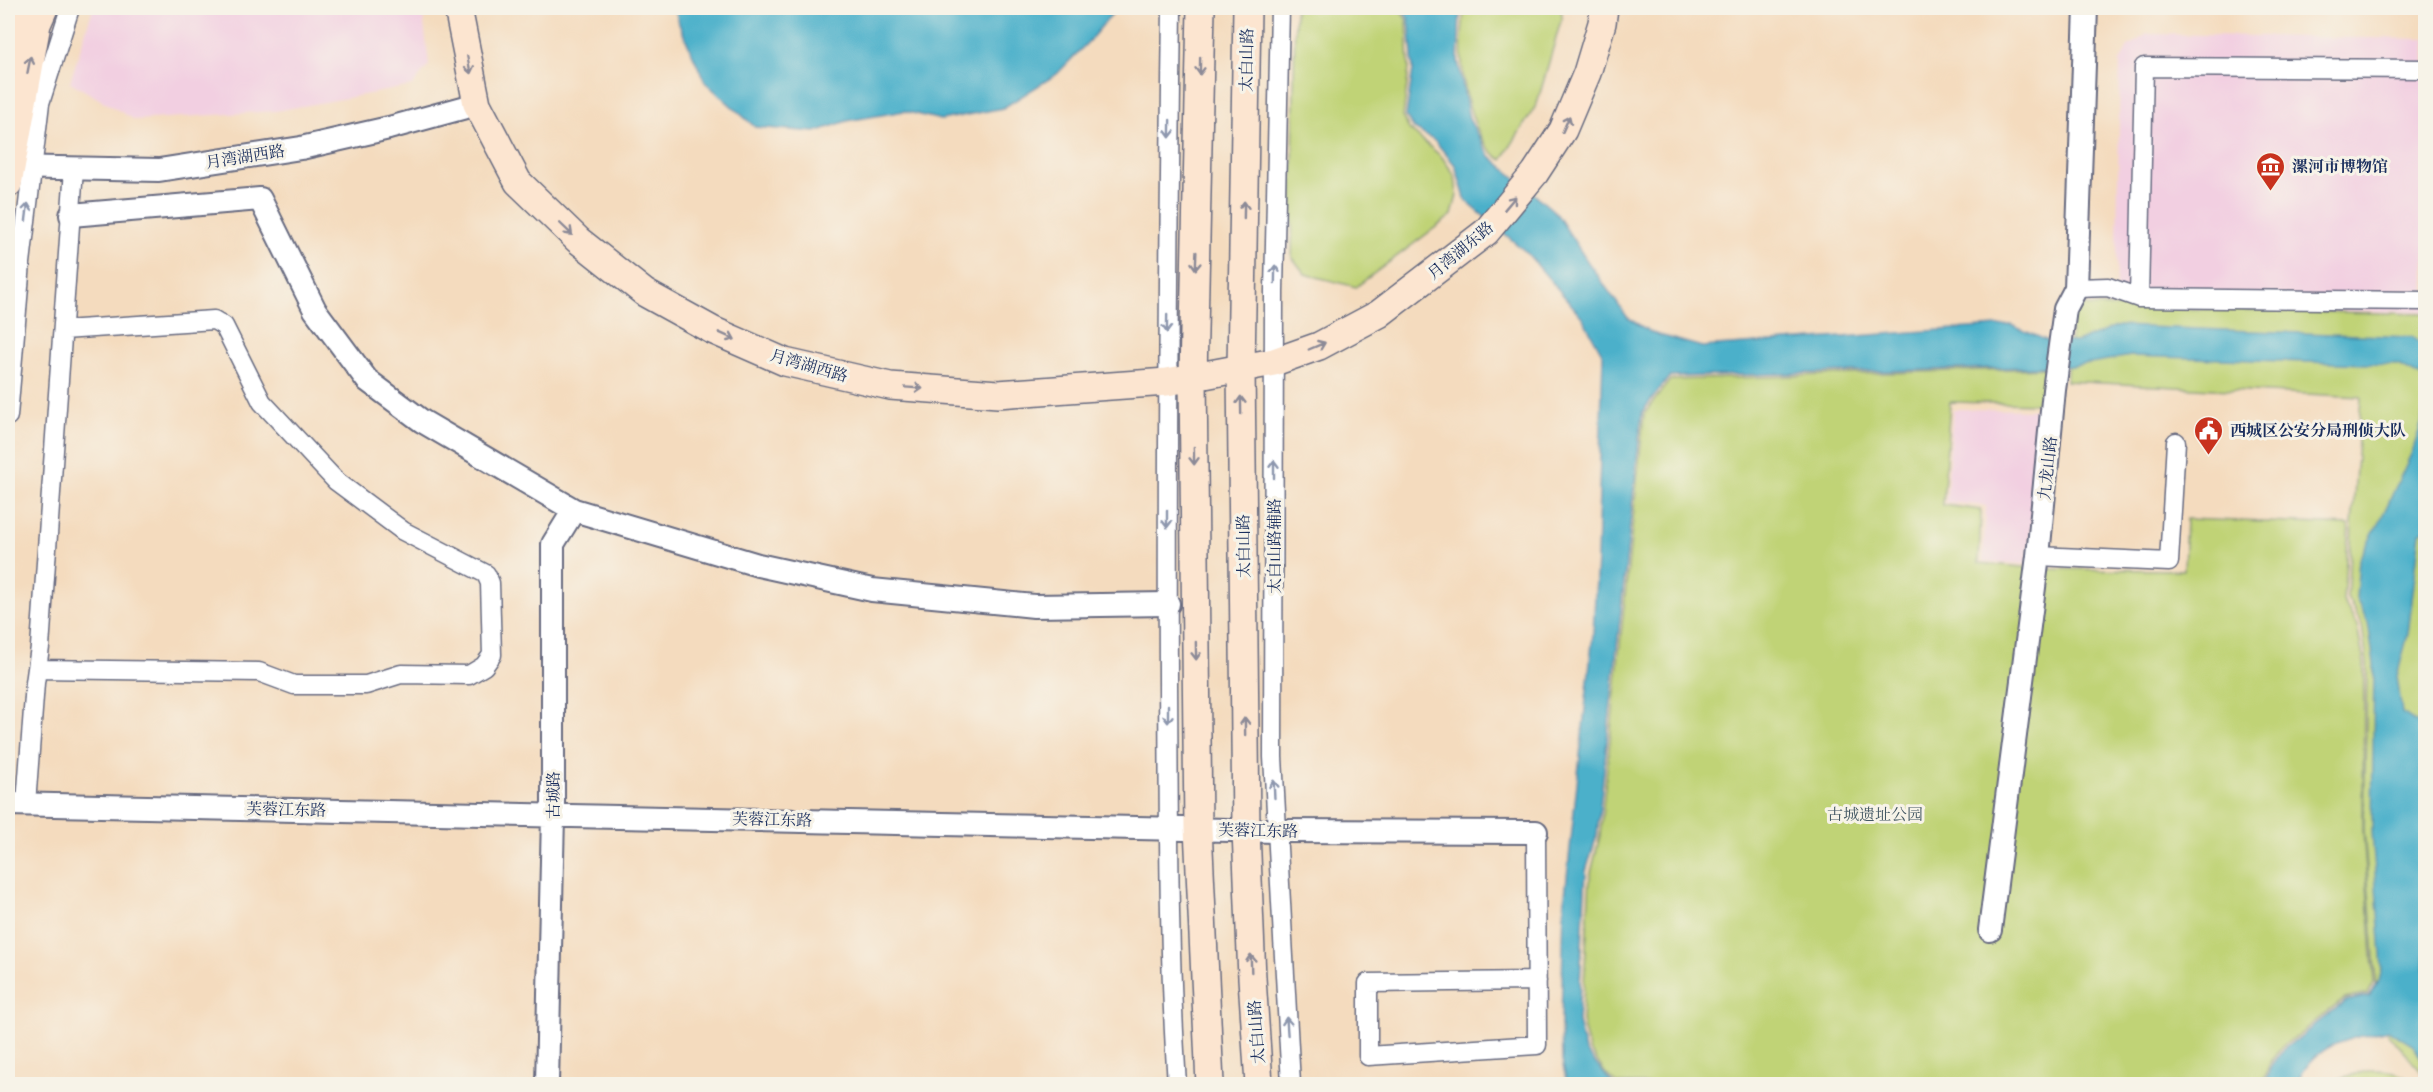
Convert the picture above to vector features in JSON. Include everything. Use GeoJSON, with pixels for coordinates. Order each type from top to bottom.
{"type":"FeatureCollection","features":[{"type":"Feature","properties":{"kind":"main road"},"geometry":{"type":"LineString","coordinates":[[8,61],[14,29],[23,8]]}},
{"type":"Feature","properties":{"kind":"main road"},"geometry":{"type":"LineString","coordinates":[[14,172],[37,24],[44,8]]}},
{"type":"Feature","properties":{"kind":"main road","name":"月湾湖西路"},"geometry":{"type":"LineString","coordinates":[[458,8],[477,104],[518,182],[578,240],[645,293],[712,330],[785,362],[890,386],[998,394],[1167,382],[1241,368]]}},
{"type":"Feature","properties":{"kind":"main road"},"geometry":{"type":"LineString","coordinates":[[1201,8],[1193,377],[1198,828],[1210,1084]]}},
{"type":"Feature","properties":{"kind":"main road","name":"太白山路"},"geometry":{"type":"LineString","coordinates":[[1248,8],[1241,368],[1246,830],[1259,1084]]}},
{"type":"Feature","properties":{"kind":"main road","name":"月湾湖东路"},"geometry":{"type":"LineString","coordinates":[[1241,368],[1274,362],[1319,346],[1379,314],[1486,232],[1535,173],[1563,130],[1587,73],[1602,23],[1604,8]]}},
{"type":"Feature","properties":{"kind":"street"},"geometry":{"type":"LineString","coordinates":[[8,416],[21,263],[14,172],[40,103],[70,8]]}},
{"type":"Feature","properties":{"kind":"street"},"geometry":{"type":"LineString","coordinates":[[1172,8],[1167,382],[1169,828],[1173,1022],[1177,1084]]}},
{"type":"Feature","properties":{"kind":"street","name":"太白山路辅路"},"geometry":{"type":"LineString","coordinates":[[1280,8],[1274,362],[1273,756],[1291,1084]]}},
{"type":"Feature","properties":{"kind":"street","name":"九龙山路"},"geometry":{"type":"LineString","coordinates":[[1990,930],[2038,556],[2054,390],[2065,309],[2076,288],[2086,8]]}},
{"type":"Feature","properties":{"kind":"street"},"geometry":{"type":"LineString","coordinates":[[2139,298],[2144,67],[2426,69]]}},
{"type":"Feature","properties":{"kind":"street","name":"月湾湖西路"},"geometry":{"type":"LineString","coordinates":[[14,172],[74,169],[159,170],[290,150],[389,129],[477,104]]}},
{"type":"Feature","properties":{"kind":"street"},"geometry":{"type":"LineString","coordinates":[[17,804],[37,669],[74,169]]}},
{"type":"Feature","properties":{"kind":"street"},"geometry":{"type":"LineString","coordinates":[[71,215],[260,199],[315,310],[367,380],[422,421],[574,510],[758,565],[872,590],[1034,606],[1168,604]]}},
{"type":"Feature","properties":{"kind":"street"},"geometry":{"type":"LineString","coordinates":[[2076,288],[2108,287],[2139,298],[2426,301]]}},
{"type":"Feature","properties":{"kind":"street"},"geometry":{"type":"LineString","coordinates":[[37,669],[259,672],[294,685],[366,685],[401,674],[469,675],[484,666],[492,655],[490,583],[486,574],[403,531],[336,482],[262,402],[224,326],[214,320],[63,330]]}},
{"type":"Feature","properties":{"kind":"street"},"geometry":{"type":"LineString","coordinates":[[2038,556],[2169,562],[2176,442]]}},
{"type":"Feature","properties":{"kind":"street","name":"古城路"},"geometry":{"type":"LineString","coordinates":[[547,1084],[553,815],[553,544],[574,510]]}},
{"type":"Feature","properties":{"kind":"street","name":"芙蓉江东路"},"geometry":{"type":"LineString","coordinates":[[17,804],[1276,831],[1536,832]]}},
{"type":"Feature","properties":{"kind":"street"},"geometry":{"type":"LineString","coordinates":[[1536,832],[1537,981],[1537,1045],[1368,1056],[1368,983],[1537,981]]}},
{"type":"Feature","properties":{"kind":"shaded area"},"geometry":{"type":"Polygon","coordinates":[[[93,8],[422,8],[429,65],[412,86],[276,111],[135,120],[70,82],[93,8]]]}},
{"type":"Feature","properties":{"kind":"shaded area"},"geometry":{"type":"Polygon","coordinates":[[[2147,34],[2425,39],[2425,312],[2116,306],[2120,62],[2128,47],[2147,34]]]}},
{"type":"Feature","properties":{"kind":"shaded area"},"geometry":{"type":"Polygon","coordinates":[[[1953,409],[2044,410],[2027,564],[1983,561],[1986,506],[1946,502],[1953,409]]]}},
{"type":"Feature","properties":{"kind":"green space"},"geometry":{"type":"Polygon","coordinates":[[[1295,8],[1398,8],[1407,20],[1409,68],[1403,117],[1409,129],[1442,157],[1455,176],[1457,195],[1452,215],[1356,287],[1305,274],[1292,257],[1295,8]]]}},
{"type":"Feature","properties":{"kind":"green space"},"geometry":{"type":"Polygon","coordinates":[[[1464,8],[1561,8],[1562,17],[1537,104],[1502,160],[1493,153],[1478,131],[1468,103],[1461,57],[1464,8]]]}},
{"type":"Feature","properties":{"kind":"green space"},"geometry":{"type":"Polygon","coordinates":[[[2073,306],[2425,314],[2425,1079],[2419,1068],[2387,1033],[2376,982],[2364,830],[2367,663],[2362,625],[2347,597],[2361,397],[2066,381],[2073,306]]]}},
{"type":"Feature","properties":{"kind":"green space","name":"古城遗址公园"},"geometry":{"type":"Polygon","coordinates":[[[2047,368],[2043,404],[1950,402],[1943,505],[1981,510],[1979,563],[2045,569],[2184,570],[2186,519],[2349,525],[2343,600],[2357,626],[2364,663],[2363,830],[2374,983],[2368,994],[2345,999],[2278,1050],[2262,1084],[1617,1084],[1606,1074],[1589,1050],[1582,1021],[1590,877],[1600,835],[1644,414],[1670,380],[2047,368]]]}},
{"type":"Feature","properties":{"kind":"green space"},"geometry":{"type":"Polygon","coordinates":[[[2372,1070],[2395,1072],[2405,1076],[2414,1084],[2332,1084],[2347,1076],[2372,1070]]]}},
{"type":"Feature","properties":{"kind":"water"},"geometry":{"type":"Polygon","coordinates":[[[675,8],[1117,8],[1057,74],[1003,108],[941,120],[904,111],[847,121],[815,132],[755,127],[705,82],[679,24],[675,8]]]}},
{"type":"Feature","properties":{"kind":"water"},"geometry":{"type":"Polygon","coordinates":[[[1401,8],[1460,8],[1458,61],[1469,119],[1490,156],[1556,213],[1628,318],[1652,333],[1702,347],[2011,325],[2048,341],[2076,342],[2119,326],[2412,337],[2425,348],[2425,379],[2399,365],[2131,356],[2073,366],[1669,377],[1642,412],[1597,835],[1586,871],[1578,1022],[1585,1051],[1613,1084],[1567,1084],[1562,1061],[1561,1024],[1564,905],[1593,634],[1603,355],[1582,317],[1526,252],[1466,201],[1455,165],[1435,141],[1413,128],[1406,116],[1413,69],[1409,19],[1401,8]]]}},
{"type":"Feature","properties":{"kind":"water"},"geometry":{"type":"Polygon","coordinates":[[[2425,397],[2425,529],[2420,533],[2408,634],[2397,676],[2402,713],[2425,728],[2425,1064],[2414,1046],[2388,1030],[2346,1040],[2323,1051],[2304,1070],[2297,1084],[2265,1084],[2270,1068],[2280,1052],[2346,1001],[2370,996],[2379,981],[2382,969],[2372,831],[2374,664],[2368,622],[2356,599],[2359,559],[2380,521],[2412,452],[2422,422],[2425,397]]]}},
{"type":"Feature","properties":{"kind":"place","name":"漯河市博物馆"},"geometry":{"type":"Point","coordinates":[2271,192]}},
{"type":"Feature","properties":{"kind":"place","name":"西城区公安分局刑侦大队"},"geometry":{"type":"Point","coordinates":[2209,456]}}]}
